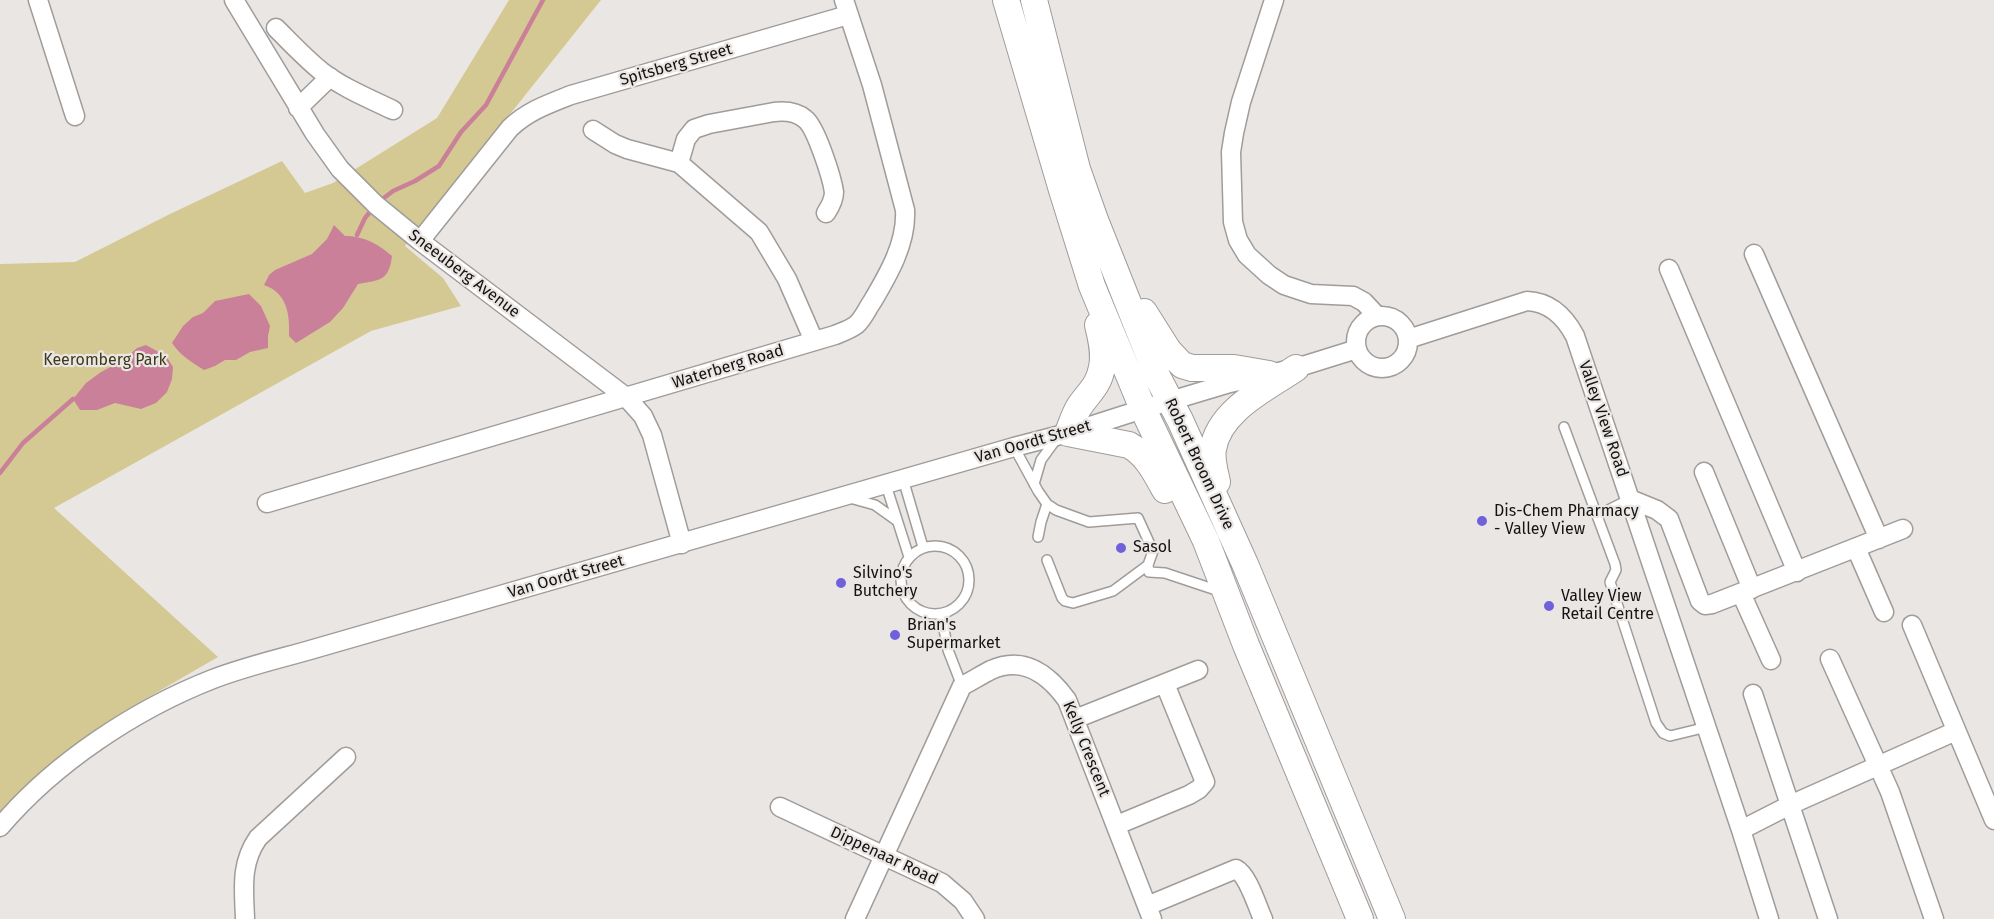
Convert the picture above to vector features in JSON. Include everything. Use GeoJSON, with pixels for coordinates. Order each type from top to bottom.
{"type":"FeatureCollection","features":[{"type":"Feature","properties":{"kind":"street"},"geometry":{"type":"LineString","coordinates":[[38,0],[75,116]]}},
{"type":"Feature","properties":{"kind":"street","name":"Sneeuberg Avenue"},"geometry":{"type":"LineString","coordinates":[[234,0],[298,108],[340,169],[376,205],[420,241],[626,398],[643,416],[652,435],[682,544]]}},
{"type":"Feature","properties":{"kind":"street","name":"Robert Broom Drive"},"geometry":{"type":"LineString","coordinates":[[1006,0],[1092,286],[1143,409],[1206,541],[1360,919]]}},
{"type":"Feature","properties":{"kind":"street","name":"Robert Broom Drive"},"geometry":{"type":"LineString","coordinates":[[1034,0],[1077,169],[1108,253],[1158,378],[1180,420],[1245,564],[1392,919]]}},
{"type":"Feature","properties":{"kind":"street"},"geometry":{"type":"LineString","coordinates":[[1274,0],[1241,102],[1231,152],[1233,222],[1238,240],[1247,255],[1284,285],[1311,294],[1353,296],[1364,302],[1377,316]]}},
{"type":"Feature","properties":{"kind":"street","name":"Spitsberg Street"},"geometry":{"type":"LineString","coordinates":[[420,241],[510,128],[532,111],[571,95],[846,8]]}},
{"type":"Feature","properties":{"kind":"street","name":"Waterberg Road"},"geometry":{"type":"LineString","coordinates":[[267,503],[814,341],[843,332],[860,321],[893,263],[905,220],[872,85],[846,8]]}},
{"type":"Feature","properties":{"kind":"street"},"geometry":{"type":"LineString","coordinates":[[276,28],[303,56],[330,77],[393,110]]}},
{"type":"Feature","properties":{"kind":"street"},"geometry":{"type":"LineString","coordinates":[[298,108],[330,77]]}},
{"type":"Feature","properties":{"kind":"street"},"geometry":{"type":"LineString","coordinates":[[679,163],[688,135],[700,127],[774,112],[797,114],[807,120],[816,134],[829,174],[834,193],[826,213]]}},
{"type":"Feature","properties":{"kind":"street"},"geometry":{"type":"LineString","coordinates":[[593,130],[621,147],[679,163],[762,235],[787,279],[814,341]]}},
{"type":"Feature","properties":{"kind":"street"},"geometry":{"type":"LineString","coordinates":[[1108,253],[1168,350],[1179,363],[1187,367],[1234,368],[1269,374]]}},
{"type":"Feature","properties":{"kind":"street"},"geometry":{"type":"LineString","coordinates":[[1754,254],[1879,539]]}},
{"type":"Feature","properties":{"kind":"street"},"geometry":{"type":"LineString","coordinates":[[1669,269],[1797,572]]}},
{"type":"Feature","properties":{"kind":"street"},"geometry":{"type":"LineString","coordinates":[[1092,286],[1102,350],[1102,367],[1099,379],[1090,395],[1078,407],[1063,434],[1129,445],[1138,450],[1145,456],[1171,500],[1206,541]]}},
{"type":"Feature","properties":{"kind":"street","name":"Valley View Road"},"geometry":{"type":"LineString","coordinates":[[1408,339],[1527,301],[1536,301],[1550,307],[1569,324],[1707,727],[1769,919]]}},
{"type":"Feature","properties":{"kind":"street"},"geometry":{"type":"LineString","coordinates":[[1377,316],[1385,316],[1401,324],[1406,331],[1408,339],[1404,356],[1391,367],[1374,367],[1360,357],[1357,349],[1358,332],[1368,319],[1377,316]]}},
{"type":"Feature","properties":{"kind":"street"},"geometry":{"type":"LineString","coordinates":[[1170,402],[1230,383],[1296,368],[1357,349]]}},
{"type":"Feature","properties":{"kind":"street"},"geometry":{"type":"LineString","coordinates":[[1245,564],[1216,479],[1212,450],[1219,433],[1234,411],[1296,368]]}},
{"type":"Feature","properties":{"kind":"street","name":"Van Oordt Street"},"geometry":{"type":"LineString","coordinates":[[0,827],[56,774],[126,721],[151,707],[214,679],[321,646],[1170,402]]}},
{"type":"Feature","properties":{"kind":"street"},"geometry":{"type":"LineString","coordinates":[[1704,472],[1771,660]]}},
{"type":"Feature","properties":{"kind":"street"},"geometry":{"type":"LineString","coordinates":[[1630,500],[1662,513],[1669,519],[1702,603],[1712,604],[1904,529]]}},
{"type":"Feature","properties":{"kind":"street"},"geometry":{"type":"LineString","coordinates":[[1856,548],[1884,612]]}},
{"type":"Feature","properties":{"kind":"street"},"geometry":{"type":"LineString","coordinates":[[1912,625],[1994,820]]}},
{"type":"Feature","properties":{"kind":"street"},"geometry":{"type":"LineString","coordinates":[[1830,659],[1890,792],[1935,919]]}},
{"type":"Feature","properties":{"kind":"street","name":"Kelly Crescent"},"geometry":{"type":"LineString","coordinates":[[962,686],[993,669],[1014,666],[1028,667],[1047,676],[1058,687],[1067,700],[1075,719],[1150,913]]}},
{"type":"Feature","properties":{"kind":"street"},"geometry":{"type":"LineString","coordinates":[[1075,719],[1198,670]]}},
{"type":"Feature","properties":{"kind":"street"},"geometry":{"type":"LineString","coordinates":[[1117,825],[1197,791],[1204,783],[1205,779],[1165,684]]}},
{"type":"Feature","properties":{"kind":"street"},"geometry":{"type":"LineString","coordinates":[[855,919],[962,686]]}},
{"type":"Feature","properties":{"kind":"street"},"geometry":{"type":"LineString","coordinates":[[1753,694],[1828,919]]}},
{"type":"Feature","properties":{"kind":"street"},"geometry":{"type":"LineString","coordinates":[[1741,830],[1790,805],[1956,731]]}},
{"type":"Feature","properties":{"kind":"street"},"geometry":{"type":"LineString","coordinates":[[245,919],[244,868],[251,848],[258,838],[346,758]]}},
{"type":"Feature","properties":{"kind":"street","name":"Dippenaar Road"},"geometry":{"type":"LineString","coordinates":[[780,807],[952,889],[975,919]]}},
{"type":"Feature","properties":{"kind":"street"},"geometry":{"type":"LineString","coordinates":[[1150,913],[1236,869],[1245,878],[1263,919]]}},
{"type":"Feature","properties":{"kind":"lane"},"geometry":{"type":"LineString","coordinates":[[1564,427],[1615,564],[1616,570],[1610,582],[1656,723],[1663,733],[1670,736],[1707,727]]}},
{"type":"Feature","properties":{"kind":"lane"},"geometry":{"type":"LineString","coordinates":[[1034,484],[1041,460],[1063,434]]}},
{"type":"Feature","properties":{"kind":"lane"},"geometry":{"type":"LineString","coordinates":[[1014,447],[1047,504],[1070,516],[1089,522],[1138,518],[1153,551],[1148,565],[1113,591],[1073,603],[1062,598],[1047,560]]}},
{"type":"Feature","properties":{"kind":"lane"},"geometry":{"type":"LineString","coordinates":[[894,482],[898,522],[909,557]]}},
{"type":"Feature","properties":{"kind":"lane"},"geometry":{"type":"LineString","coordinates":[[894,482],[923,547]]}},
{"type":"Feature","properties":{"kind":"lane"},"geometry":{"type":"LineString","coordinates":[[843,497],[875,505],[898,522]]}},
{"type":"Feature","properties":{"kind":"lane"},"geometry":{"type":"LineString","coordinates":[[1598,515],[1630,500]]}},
{"type":"Feature","properties":{"kind":"lane"},"geometry":{"type":"LineString","coordinates":[[1038,537],[1047,504]]}},
{"type":"Feature","properties":{"kind":"lane"},"geometry":{"type":"LineString","coordinates":[[940,546],[959,555],[969,574],[966,595],[960,603],[941,614],[921,611],[912,605],[905,597],[900,577],[909,557],[923,547],[940,546]]}},
{"type":"Feature","properties":{"kind":"lane"},"geometry":{"type":"LineString","coordinates":[[1148,565],[1150,572],[1165,573],[1225,592]]}},
{"type":"Feature","properties":{"kind":"lane"},"geometry":{"type":"LineString","coordinates":[[941,614],[948,650],[962,686]]}},
{"type":"Feature","properties":{"kind":"green space","name":"Keeromberg Park"},"geometry":{"type":"Polygon","coordinates":[[[509,0],[601,0],[405,246],[443,278],[461,306],[371,331],[54,508],[218,657],[116,716],[25,786],[0,814],[0,264],[75,262],[282,161],[305,193],[333,183],[437,118],[509,0]]]}},
{"type":"Feature","properties":{"kind":"shaded area"},"geometry":{"type":"Polygon","coordinates":[[[334,225],[345,236],[364,239],[382,248],[392,256],[391,264],[382,278],[358,284],[343,308],[330,322],[296,343],[289,336],[286,305],[278,293],[264,285],[269,275],[275,270],[312,254],[327,239],[334,225]]]}},
{"type":"Feature","properties":{"kind":"shaded area"},"geometry":{"type":"Polygon","coordinates":[[[249,294],[261,306],[270,326],[268,348],[250,352],[236,360],[225,360],[204,370],[182,355],[172,343],[183,326],[193,317],[203,313],[215,301],[249,294]]]}},
{"type":"Feature","properties":{"kind":"shaded area"},"geometry":{"type":"Polygon","coordinates":[[[146,345],[166,356],[173,367],[172,379],[167,392],[156,403],[141,409],[115,403],[97,410],[80,410],[73,399],[86,383],[124,360],[137,348],[146,345]]]}},
{"type":"Feature","properties":{"kind":"waterway"},"geometry":{"type":"LineString","coordinates":[[380,201],[393,191],[439,166],[461,132],[486,105],[543,0]]}},
{"type":"Feature","properties":{"kind":"waterway"},"geometry":{"type":"LineString","coordinates":[[357,235],[365,218],[374,207]]}},
{"type":"Feature","properties":{"kind":"waterway"},"geometry":{"type":"LineString","coordinates":[[0,473],[23,443],[73,399]]}},
{"type":"Feature","properties":{"kind":"place","name":"Dis-Chem Pharmacy - Valley View"},"geometry":{"type":"Point","coordinates":[1482,521]}},
{"type":"Feature","properties":{"kind":"place","name":"Sasol"},"geometry":{"type":"Point","coordinates":[1121,548]}},
{"type":"Feature","properties":{"kind":"place","name":"Silvino's Butchery"},"geometry":{"type":"Point","coordinates":[841,583]}},
{"type":"Feature","properties":{"kind":"place","name":"Valley View Retail Centre"},"geometry":{"type":"Point","coordinates":[1549,606]}},
{"type":"Feature","properties":{"kind":"place","name":"Brian's Supermarket"},"geometry":{"type":"Point","coordinates":[895,635]}}]}
